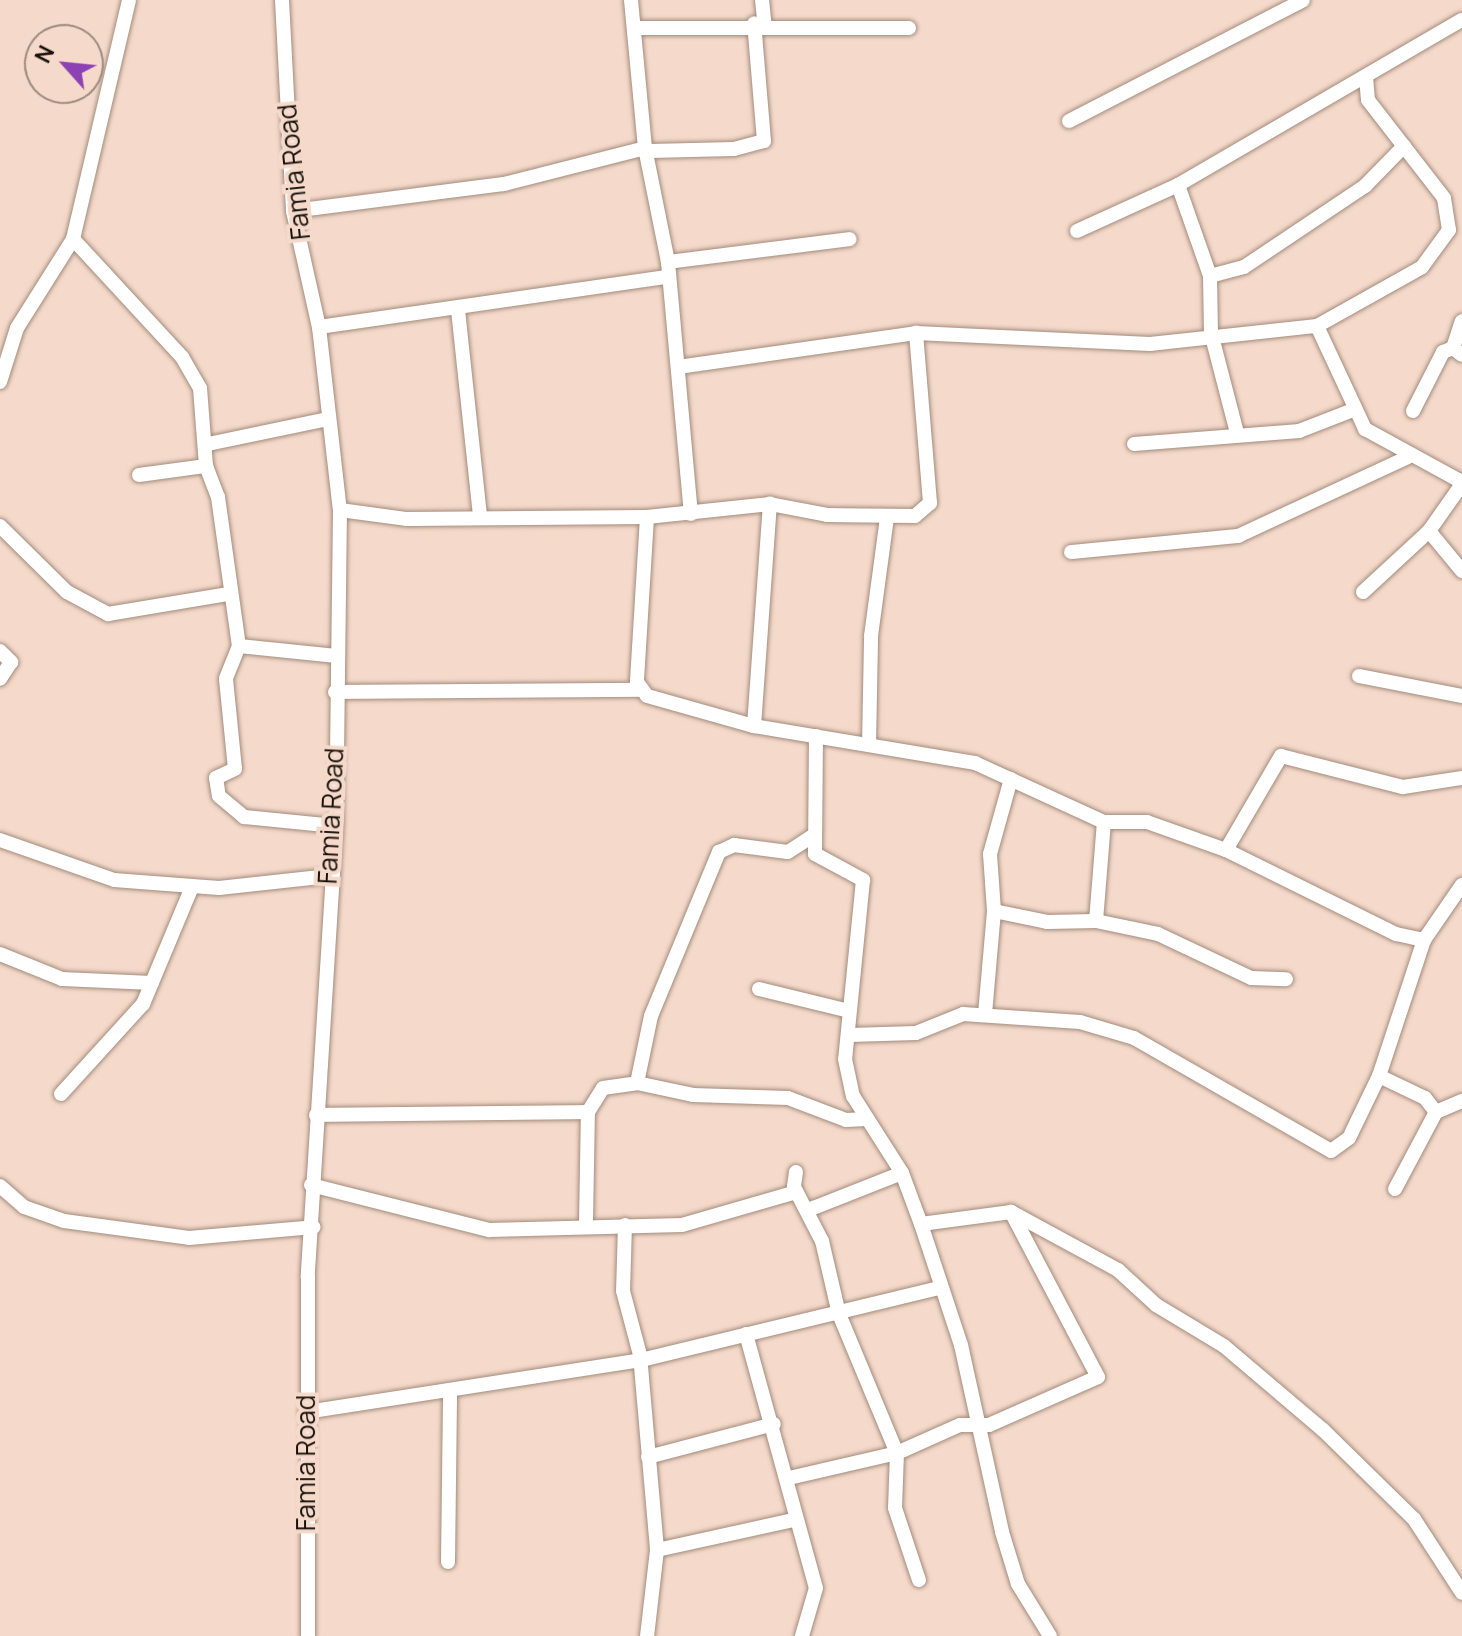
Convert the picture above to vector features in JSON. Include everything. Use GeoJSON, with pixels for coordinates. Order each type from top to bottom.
{"type":"FeatureCollection","features":[{"type":"Feature","properties":{"kind":"street"},"geometry":{"type":"LineString","coordinates":[[0,382],[17,328],[73,239],[129,0]]}},
{"type":"Feature","properties":{"kind":"street","name":"Famia Road"},"geometry":{"type":"LineString","coordinates":[[282,0],[293,211],[319,327],[340,510],[335,692],[336,826],[329,876],[311,1185],[314,1227],[306,1412],[308,1636]]}},
{"type":"Feature","properties":{"kind":"street"},"geometry":{"type":"LineString","coordinates":[[631,0],[648,150],[668,269],[678,367],[680,453],[691,514]]}},
{"type":"Feature","properties":{"kind":"street"},"geometry":{"type":"LineString","coordinates":[[293,211],[504,184],[648,150],[734,149],[764,141],[762,0]]}},
{"type":"Feature","properties":{"kind":"street"},"geometry":{"type":"LineString","coordinates":[[1069,121],[1303,0]]}},
{"type":"Feature","properties":{"kind":"street"},"geometry":{"type":"LineString","coordinates":[[1077,231],[1178,185],[1462,20]]}},
{"type":"Feature","properties":{"kind":"street"},"geometry":{"type":"LineString","coordinates":[[634,28],[909,28]]}},
{"type":"Feature","properties":{"kind":"street"},"geometry":{"type":"LineString","coordinates":[[678,367],[916,333],[997,332],[1087,344],[1190,341],[1211,333],[1317,326],[1422,267],[1449,230],[1444,198],[1368,100],[1366,76]]}},
{"type":"Feature","properties":{"kind":"street"},"geometry":{"type":"LineString","coordinates":[[1210,276],[1244,267],[1365,186],[1404,146]]}},
{"type":"Feature","properties":{"kind":"street"},"geometry":{"type":"LineString","coordinates":[[1178,185],[1210,276],[1211,333],[1237,433]]}},
{"type":"Feature","properties":{"kind":"street"},"geometry":{"type":"LineString","coordinates":[[73,239],[191,369],[208,444],[206,466],[218,497],[227,594],[239,646],[226,679],[235,769],[216,778],[219,796],[244,817],[336,826]]}},
{"type":"Feature","properties":{"kind":"street"},"geometry":{"type":"LineString","coordinates":[[319,327],[458,310],[668,269],[850,239]]}},
{"type":"Feature","properties":{"kind":"street"},"geometry":{"type":"LineString","coordinates":[[458,310],[480,515]]}},
{"type":"Feature","properties":{"kind":"street"},"geometry":{"type":"LineString","coordinates":[[1413,411],[1443,352],[1457,351],[1462,321]]}},
{"type":"Feature","properties":{"kind":"street"},"geometry":{"type":"LineString","coordinates":[[1317,326],[1353,410],[1365,429],[1460,490],[1429,531],[1363,592]]}},
{"type":"Feature","properties":{"kind":"street"},"geometry":{"type":"LineString","coordinates":[[340,510],[407,519],[480,515],[647,517],[770,504],[887,518],[915,516],[930,503],[916,333]]}},
{"type":"Feature","properties":{"kind":"street"},"geometry":{"type":"LineString","coordinates":[[1134,444],[1237,433],[1299,431],[1353,410]]}},
{"type":"Feature","properties":{"kind":"street"},"geometry":{"type":"LineString","coordinates":[[208,444],[328,419]]}},
{"type":"Feature","properties":{"kind":"street"},"geometry":{"type":"LineString","coordinates":[[1071,552],[1238,536],[1408,457]]}},
{"type":"Feature","properties":{"kind":"street"},"geometry":{"type":"LineString","coordinates":[[139,475],[206,466]]}},
{"type":"Feature","properties":{"kind":"street"},"geometry":{"type":"LineString","coordinates":[[754,726],[770,504]]}},
{"type":"Feature","properties":{"kind":"street"},"geometry":{"type":"LineString","coordinates":[[640,690],[647,517]]}},
{"type":"Feature","properties":{"kind":"street"},"geometry":{"type":"LineString","coordinates":[[869,745],[871,636],[887,518]]}},
{"type":"Feature","properties":{"kind":"street"},"geometry":{"type":"LineString","coordinates":[[0,526],[67,592],[108,614],[227,594]]}},
{"type":"Feature","properties":{"kind":"street"},"geometry":{"type":"LineString","coordinates":[[1429,531],[1462,571]]}},
{"type":"Feature","properties":{"kind":"street"},"geometry":{"type":"LineString","coordinates":[[239,646],[336,656]]}},
{"type":"Feature","properties":{"kind":"street"},"geometry":{"type":"LineString","coordinates":[[0,651],[11,662],[0,679]]}},
{"type":"Feature","properties":{"kind":"street"},"geometry":{"type":"LineString","coordinates":[[1359,676],[1462,696]]}},
{"type":"Feature","properties":{"kind":"street"},"geometry":{"type":"LineString","coordinates":[[335,692],[640,690],[658,702],[754,726],[975,763],[1104,822],[1147,822],[1226,850],[1396,934],[1424,940]]}},
{"type":"Feature","properties":{"kind":"street"},"geometry":{"type":"LineString","coordinates":[[816,736],[813,836],[821,861],[863,880],[849,1011],[850,1035],[845,1059],[866,1119],[902,1173],[921,1224],[939,1288],[961,1345],[974,1426],[1018,1584],[1050,1636]]}},
{"type":"Feature","properties":{"kind":"street"},"geometry":{"type":"LineString","coordinates":[[1226,850],[1281,756],[1403,787],[1462,778]]}},
{"type":"Feature","properties":{"kind":"street"},"geometry":{"type":"LineString","coordinates":[[985,1014],[994,911],[990,854],[1011,779]]}},
{"type":"Feature","properties":{"kind":"street"},"geometry":{"type":"LineString","coordinates":[[1096,921],[1104,822]]}},
{"type":"Feature","properties":{"kind":"street"},"geometry":{"type":"LineString","coordinates":[[637,1083],[651,1016],[719,852],[734,845],[788,852],[813,836]]}},
{"type":"Feature","properties":{"kind":"street"},"geometry":{"type":"LineString","coordinates":[[0,840],[65,869],[192,887],[329,876]]}},
{"type":"Feature","properties":{"kind":"street"},"geometry":{"type":"LineString","coordinates":[[850,1035],[916,1033],[985,1014],[1080,1022],[1134,1038],[1331,1151],[1343,1148],[1379,1076],[1424,940],[1462,885]]}},
{"type":"Feature","properties":{"kind":"street"},"geometry":{"type":"LineString","coordinates":[[61,1094],[122,1033],[152,983],[192,887]]}},
{"type":"Feature","properties":{"kind":"street"},"geometry":{"type":"LineString","coordinates":[[994,911],[1096,921],[1158,934],[1251,978],[1286,979]]}},
{"type":"Feature","properties":{"kind":"street"},"geometry":{"type":"LineString","coordinates":[[0,954],[62,979],[152,983]]}},
{"type":"Feature","properties":{"kind":"street"},"geometry":{"type":"LineString","coordinates":[[759,989],[849,1011]]}},
{"type":"Feature","properties":{"kind":"street"},"geometry":{"type":"LineString","coordinates":[[1379,1076],[1425,1098],[1436,1112]]}},
{"type":"Feature","properties":{"kind":"street"},"geometry":{"type":"LineString","coordinates":[[586,1222],[588,1112],[603,1088],[637,1083],[693,1095],[788,1098],[846,1120],[866,1119]]}},
{"type":"Feature","properties":{"kind":"street"},"geometry":{"type":"LineString","coordinates":[[1395,1189],[1436,1112],[1462,1101]]}},
{"type":"Feature","properties":{"kind":"street"},"geometry":{"type":"LineString","coordinates":[[316,1115],[588,1112]]}},
{"type":"Feature","properties":{"kind":"street"},"geometry":{"type":"LineString","coordinates":[[796,1172],[796,1192],[808,1210],[839,1314],[897,1453],[895,1508],[919,1580]]}},
{"type":"Feature","properties":{"kind":"street"},"geometry":{"type":"LineString","coordinates":[[808,1210],[902,1173]]}},
{"type":"Feature","properties":{"kind":"street"},"geometry":{"type":"LineString","coordinates":[[311,1185],[489,1230],[586,1222],[625,1225],[714,1219],[796,1192]]}},
{"type":"Feature","properties":{"kind":"street"},"geometry":{"type":"LineString","coordinates":[[0,1186],[24,1207],[64,1221],[189,1238],[314,1227]]}},
{"type":"Feature","properties":{"kind":"street"},"geometry":{"type":"LineString","coordinates":[[921,1224],[1011,1212],[1118,1270],[1271,1385],[1414,1519],[1462,1592]]}},
{"type":"Feature","properties":{"kind":"street"},"geometry":{"type":"LineString","coordinates":[[789,1478],[897,1453],[960,1425],[974,1426],[1088,1386],[1099,1371],[1011,1212]]}},
{"type":"Feature","properties":{"kind":"street"},"geometry":{"type":"LineString","coordinates":[[625,1225],[623,1291],[637,1361],[657,1550],[647,1636]]}},
{"type":"Feature","properties":{"kind":"street"},"geometry":{"type":"LineString","coordinates":[[306,1412],[637,1361],[939,1288]]}},
{"type":"Feature","properties":{"kind":"street"},"geometry":{"type":"LineString","coordinates":[[746,1334],[789,1478],[793,1520],[816,1588],[802,1636]]}},
{"type":"Feature","properties":{"kind":"street"},"geometry":{"type":"LineString","coordinates":[[448,1562],[450,1392]]}},
{"type":"Feature","properties":{"kind":"street"},"geometry":{"type":"LineString","coordinates":[[648,1457],[774,1424]]}},
{"type":"Feature","properties":{"kind":"street"},"geometry":{"type":"LineString","coordinates":[[657,1550],[793,1520]]}}]}
